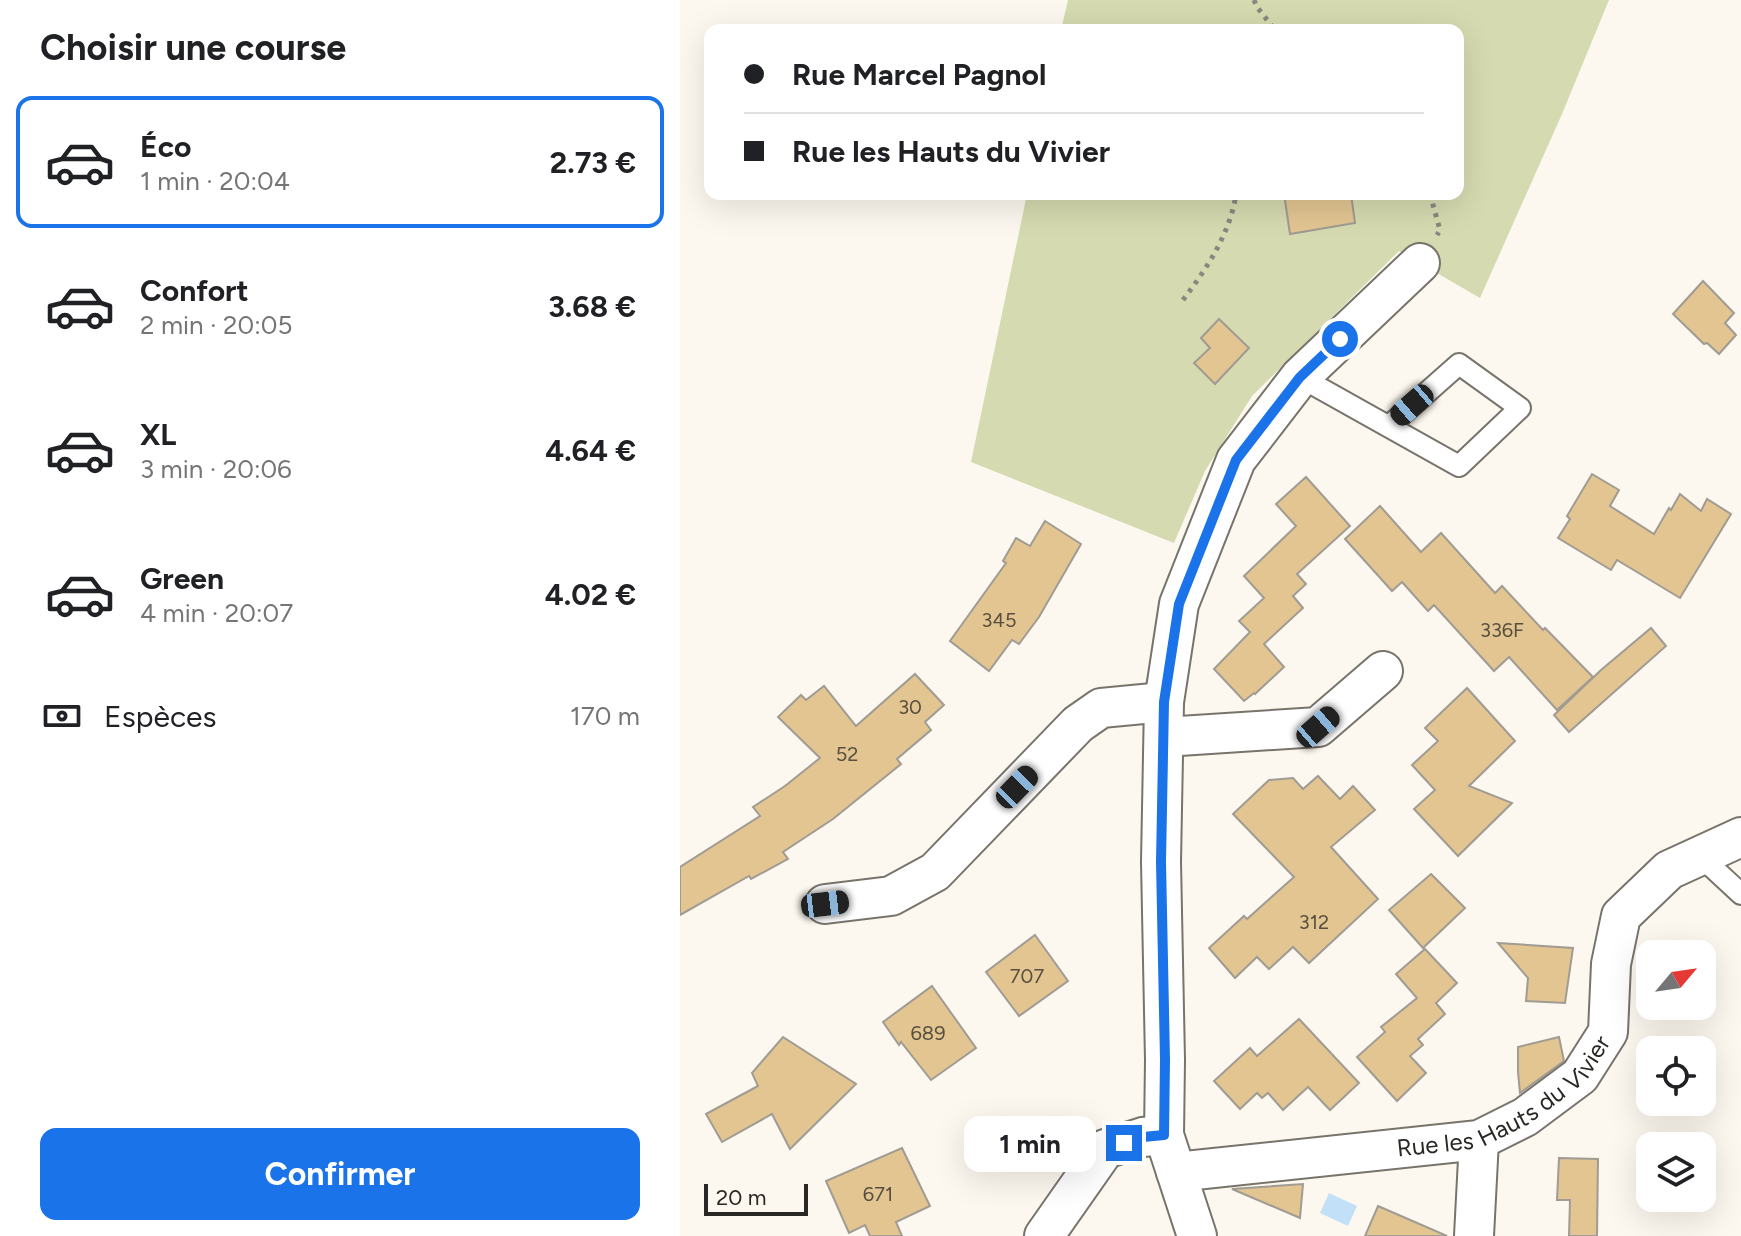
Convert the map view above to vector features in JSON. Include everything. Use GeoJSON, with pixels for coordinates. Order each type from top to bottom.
{"type":"FeatureCollection","features":[{"type":"Feature","properties":{"kind":"street"},"geometry":{"type":"LineString","coordinates":[[1197,1236],[1164,1135],[1161,862],[1164,720],[1179,604],[1236,460],[1300,377],[1420,263]]}},
{"type":"Feature","properties":{"kind":"street"},"geometry":{"type":"LineString","coordinates":[[825,904],[891,896],[935,872],[1078,724],[1101,708],[1164,720],[1318,727],[1383,671]]}},
{"type":"Feature","properties":{"kind":"street","name":"Rue les Hauts du Vivier"},"geometry":{"type":"LineString","coordinates":[[1176,1172],[1479,1140],[1525,1117],[1580,1076],[1608,1032],[1611,964],[1621,916],[1669,870],[1741,837]]}},
{"type":"Feature","properties":{"kind":"street"},"geometry":{"type":"LineString","coordinates":[[1044,1236],[1105,1149],[1143,1137],[1164,1135]]}},
{"type":"Feature","properties":{"kind":"street"},"geometry":{"type":"LineString","coordinates":[[1474,1236],[1479,1140]]}},
{"type":"Feature","properties":{"kind":"lane"},"geometry":{"type":"LineString","coordinates":[[1300,377],[1459,466],[1520,408],[1459,364],[1389,426]]}},
{"type":"Feature","properties":{"kind":"lane"},"geometry":{"type":"LineString","coordinates":[[1700,856],[1741,894]]}},
{"type":"Feature","properties":{"kind":"path"},"geometry":{"type":"LineString","coordinates":[[1254,0],[1270,24]]}},
{"type":"Feature","properties":{"kind":"path"},"geometry":{"type":"LineString","coordinates":[[1183,300],[1206,270],[1233,216],[1235,200]]}},
{"type":"Feature","properties":{"kind":"green space"},"geometry":{"type":"Polygon","coordinates":[[[1068,0],[1609,0],[1480,298],[1399,251],[1252,396],[1205,471],[1174,543],[971,462],[1026,200],[1464,200],[1464,24],[1062,24],[1068,0]]]}},
{"type":"Feature","properties":{"kind":"water"},"geometry":{"type":"Polygon","coordinates":[[[1329,1193],[1357,1206],[1348,1226],[1320,1213],[1329,1193]]]}},
{"type":"Feature","properties":{"kind":"building"},"geometry":{"type":"Polygon","coordinates":[[[1285,200],[1352,200],[1355,223],[1290,234],[1285,200]]]}},
{"type":"Feature","properties":{"kind":"building"},"geometry":{"type":"Polygon","coordinates":[[[1703,281],[1734,313],[1725,323],[1736,335],[1719,354],[1673,314],[1703,281]]]}},
{"type":"Feature","properties":{"kind":"building"},"geometry":{"type":"Polygon","coordinates":[[[1219,319],[1249,348],[1215,384],[1194,363],[1210,348],[1201,338],[1219,319]]]}},
{"type":"Feature","properties":{"kind":"building"},"geometry":{"type":"Polygon","coordinates":[[[1592,474],[1619,490],[1610,506],[1654,534],[1680,494],[1701,511],[1707,499],[1731,514],[1680,598],[1617,560],[1611,570],[1558,538],[1592,474]]]}},
{"type":"Feature","properties":{"kind":"building"},"geometry":{"type":"Polygon","coordinates":[[[1306,477],[1350,526],[1297,574],[1306,584],[1293,596],[1303,608],[1264,644],[1284,667],[1244,701],[1214,669],[1250,632],[1239,621],[1264,598],[1244,576],[1296,526],[1276,504],[1306,477]]]}},
{"type":"Feature","properties":{"kind":"building"},"geometry":{"type":"Polygon","coordinates":[[[1380,506],[1421,552],[1441,533],[1495,593],[1502,586],[1593,677],[1557,710],[1509,657],[1494,671],[1434,605],[1428,611],[1402,582],[1392,591],[1345,539],[1380,506]]]}},
{"type":"Feature","properties":{"kind":"building"},"geometry":{"type":"Polygon","coordinates":[[[1045,521],[1081,544],[1039,617],[1019,644],[1012,640],[989,671],[950,641],[1006,563],[1003,561],[1016,538],[1030,546],[1045,521]]]}},
{"type":"Feature","properties":{"kind":"building"},"geometry":{"type":"Polygon","coordinates":[[[1651,628],[1666,646],[1569,732],[1554,715],[1651,628]]]}},
{"type":"Feature","properties":{"kind":"building"},"geometry":{"type":"Polygon","coordinates":[[[915,674],[944,705],[925,722],[931,730],[897,759],[901,764],[833,819],[783,852],[788,859],[751,879],[749,876],[680,915],[680,867],[760,816],[753,807],[820,758],[778,717],[801,695],[806,700],[824,686],[856,726],[915,674]]]}},
{"type":"Feature","properties":{"kind":"building"},"geometry":{"type":"Polygon","coordinates":[[[1467,688],[1515,741],[1469,786],[1512,803],[1458,856],[1414,809],[1435,790],[1412,765],[1438,741],[1425,728],[1467,688]]]}},
{"type":"Feature","properties":{"kind":"building"},"geometry":{"type":"Polygon","coordinates":[[[1318,776],[1340,799],[1353,786],[1375,810],[1331,847],[1378,899],[1309,963],[1293,947],[1269,969],[1257,957],[1235,978],[1209,948],[1294,877],[1233,814],[1269,780],[1293,778],[1303,789],[1318,776]]]}},
{"type":"Feature","properties":{"kind":"building"},"geometry":{"type":"Polygon","coordinates":[[[1431,874],[1465,908],[1423,948],[1389,910],[1431,874]]]}},
{"type":"Feature","properties":{"kind":"building"},"geometry":{"type":"Polygon","coordinates":[[[1035,935],[1068,981],[1019,1016],[986,972],[1035,935]]]}},
{"type":"Feature","properties":{"kind":"building"},"geometry":{"type":"Polygon","coordinates":[[[1498,943],[1573,948],[1565,1003],[1526,1001],[1528,978],[1498,943]]]}},
{"type":"Feature","properties":{"kind":"building"},"geometry":{"type":"Polygon","coordinates":[[[1425,949],[1457,983],[1436,1003],[1445,1014],[1418,1039],[1423,1045],[1410,1056],[1426,1073],[1397,1101],[1357,1057],[1385,1032],[1381,1027],[1417,998],[1396,974],[1425,949]]]}},
{"type":"Feature","properties":{"kind":"building"},"geometry":{"type":"Polygon","coordinates":[[[932,986],[976,1048],[931,1080],[883,1022],[932,986]]]}},
{"type":"Feature","properties":{"kind":"building"},"geometry":{"type":"Polygon","coordinates":[[[1299,1019],[1359,1083],[1330,1110],[1308,1087],[1283,1110],[1268,1093],[1262,1098],[1257,1093],[1240,1109],[1214,1081],[1250,1048],[1257,1056],[1299,1019]]]}},
{"type":"Feature","properties":{"kind":"building"},"geometry":{"type":"Polygon","coordinates":[[[783,1037],[856,1084],[790,1149],[772,1114],[722,1142],[706,1114],[758,1086],[752,1073],[783,1037]]]}},
{"type":"Feature","properties":{"kind":"building"},"geometry":{"type":"Polygon","coordinates":[[[1559,1037],[1564,1061],[1520,1093],[1518,1047],[1559,1037]]]}},
{"type":"Feature","properties":{"kind":"building"},"geometry":{"type":"Polygon","coordinates":[[[902,1148],[930,1206],[896,1222],[902,1236],[870,1236],[865,1225],[849,1233],[826,1181],[902,1148]]]}},
{"type":"Feature","properties":{"kind":"building"},"geometry":{"type":"Polygon","coordinates":[[[1559,1158],[1598,1159],[1597,1236],[1569,1236],[1570,1200],[1557,1200],[1559,1158]]]}},
{"type":"Feature","properties":{"kind":"building"},"geometry":{"type":"Polygon","coordinates":[[[1303,1184],[1300,1218],[1232,1189],[1303,1184]]]}},
{"type":"Feature","properties":{"kind":"building"},"geometry":{"type":"Polygon","coordinates":[[[1378,1206],[1447,1236],[1365,1236],[1378,1206]]]}},
{"type":"Feature","properties":{"kind":"route"},"geometry":{"type":"LineString","coordinates":[[1124,1143],[1164,1135],[1161,862],[1164,702],[1179,604],[1236,460],[1300,377],[1340,339]]}}]}
